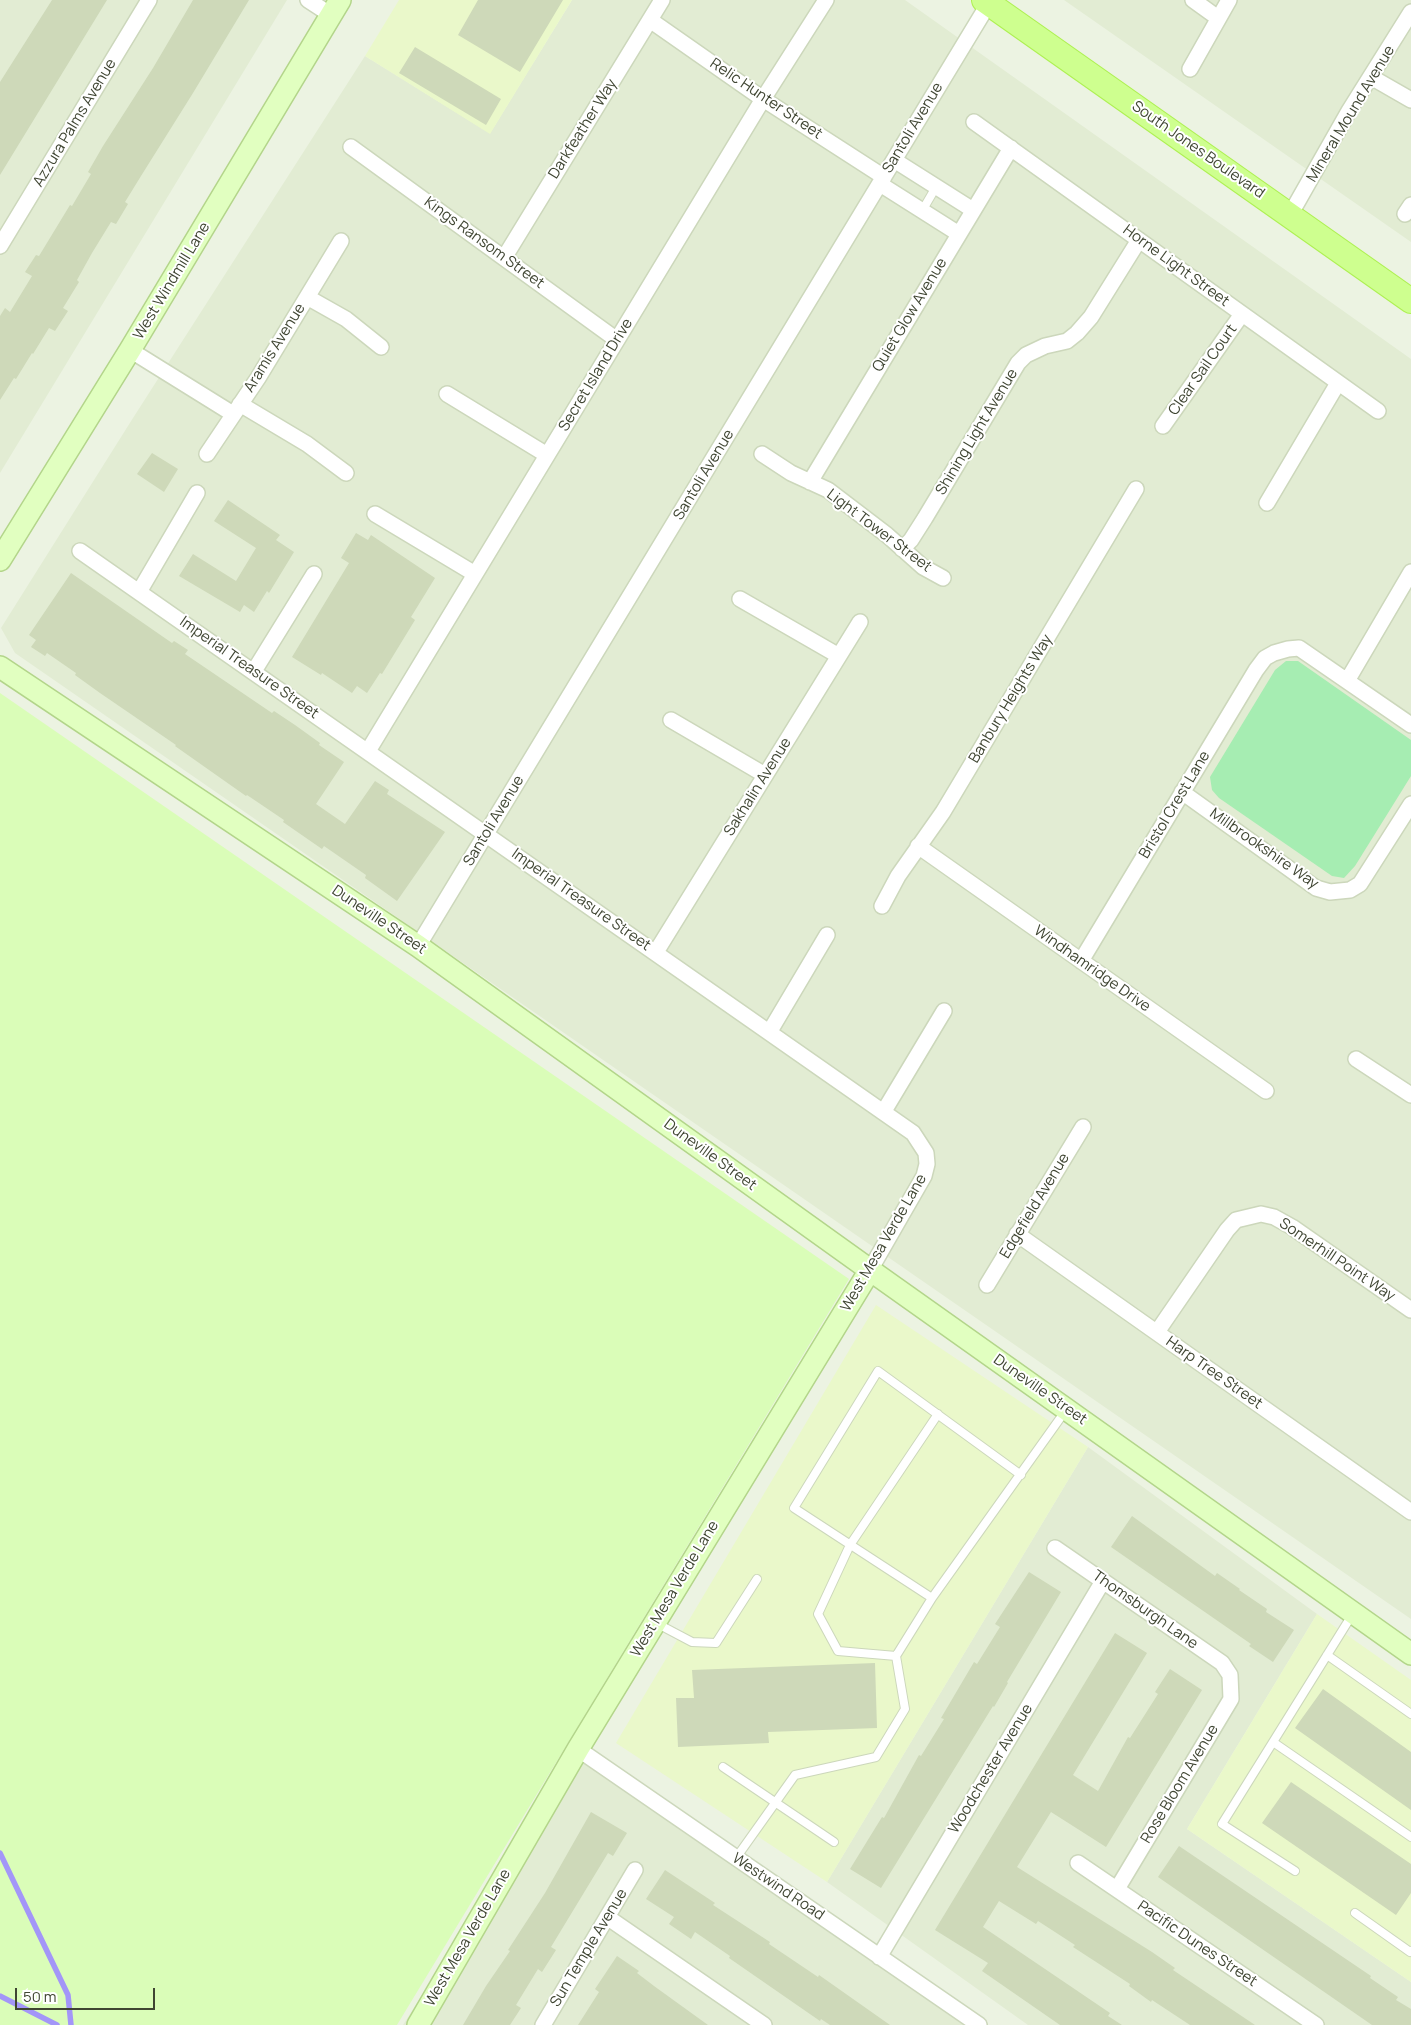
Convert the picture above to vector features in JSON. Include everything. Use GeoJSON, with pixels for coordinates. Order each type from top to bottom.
{"type":"FeatureCollection","features":[{"type":"Feature","properties":{"kind":"main road","name":"South Jones Boulevard"},"geometry":{"type":"LineString","coordinates":[[986,2],[1411,301]]}},
{"type":"Feature","properties":{"kind":"street","name":"Azzura Palms Avenue"},"geometry":{"type":"LineString","coordinates":[[0,246],[149,0]]}},
{"type":"Feature","properties":{"kind":"street"},"geometry":{"type":"LineString","coordinates":[[308,0],[335,7]]}},
{"type":"Feature","properties":{"kind":"street","name":"Darkfeather Way"},"geometry":{"type":"LineString","coordinates":[[504,258],[662,0]]}},
{"type":"Feature","properties":{"kind":"street","name":"Secret Island Drive"},"geometry":{"type":"LineString","coordinates":[[368,751],[826,0]]}},
{"type":"Feature","properties":{"kind":"street"},"geometry":{"type":"LineString","coordinates":[[1193,0],[1218,18]]}},
{"type":"Feature","properties":{"kind":"street"},"geometry":{"type":"LineString","coordinates":[[1190,69],[1229,0]]}},
{"type":"Feature","properties":{"kind":"street","name":"Santoli Avenue"},"geometry":{"type":"LineString","coordinates":[[418,946],[882,180],[986,2]]}},
{"type":"Feature","properties":{"kind":"street","name":"West Windmill Lane"},"geometry":{"type":"LineString","coordinates":[[0,560],[6,538],[130,350],[335,7]]}},
{"type":"Feature","properties":{"kind":"street","name":"Mineral Mound Avenue"},"geometry":{"type":"LineString","coordinates":[[1290,215],[1349,112],[1411,12]]}},
{"type":"Feature","properties":{"kind":"street","name":"Relic Hunter Street"},"geometry":{"type":"LineString","coordinates":[[650,20],[882,180],[922,211],[959,234]]}},
{"type":"Feature","properties":{"kind":"street"},"geometry":{"type":"LineString","coordinates":[[1372,77],[1411,100]]}},
{"type":"Feature","properties":{"kind":"street","name":"Horne Light Street"},"geometry":{"type":"LineString","coordinates":[[974,122],[1378,411]]}},
{"type":"Feature","properties":{"kind":"street","name":"Kings Ransom Street"},"geometry":{"type":"LineString","coordinates":[[351,147],[617,340]]}},
{"type":"Feature","properties":{"kind":"street","name":"Quiet Glow Avenue"},"geometry":{"type":"LineString","coordinates":[[810,482],[1011,148]]}},
{"type":"Feature","properties":{"kind":"street"},"geometry":{"type":"LineString","coordinates":[[894,160],[973,210]]}},
{"type":"Feature","properties":{"kind":"street","name":"Shining Light Avenue"},"geometry":{"type":"LineString","coordinates":[[902,549],[912,540],[926,518],[1018,363],[1026,355],[1045,346],[1067,341],[1077,333],[1091,317],[1139,240]]}},
{"type":"Feature","properties":{"kind":"street","name":"Aramis Avenue"},"geometry":{"type":"LineString","coordinates":[[207,454],[341,241]]}},
{"type":"Feature","properties":{"kind":"street"},"geometry":{"type":"LineString","coordinates":[[307,297],[346,320],[381,347]]}},
{"type":"Feature","properties":{"kind":"street","name":"Clear Sail Court"},"geometry":{"type":"LineString","coordinates":[[1163,426],[1242,314]]}},
{"type":"Feature","properties":{"kind":"street"},"geometry":{"type":"LineString","coordinates":[[130,350],[237,409],[307,444],[346,473]]}},
{"type":"Feature","properties":{"kind":"street"},"geometry":{"type":"LineString","coordinates":[[1267,503],[1338,383]]}},
{"type":"Feature","properties":{"kind":"street"},"geometry":{"type":"LineString","coordinates":[[447,394],[547,455]]}},
{"type":"Feature","properties":{"kind":"street","name":"Light Tower Street"},"geometry":{"type":"LineString","coordinates":[[762,454],[791,473],[828,490],[887,535],[923,567],[943,578]]}},
{"type":"Feature","properties":{"kind":"street","name":"Banbury Heights Way"},"geometry":{"type":"LineString","coordinates":[[882,906],[892,884],[943,812],[1136,489]]}},
{"type":"Feature","properties":{"kind":"street"},"geometry":{"type":"LineString","coordinates":[[139,592],[197,493]]}},
{"type":"Feature","properties":{"kind":"street"},"geometry":{"type":"LineString","coordinates":[[375,514],[475,574]]}},
{"type":"Feature","properties":{"kind":"street","name":"Imperial Treasure Street"},"geometry":{"type":"LineString","coordinates":[[80,551],[884,1111],[913,1133],[926,1153]]}},
{"type":"Feature","properties":{"kind":"street"},"geometry":{"type":"LineString","coordinates":[[1411,572],[1347,681],[1411,725]]}},
{"type":"Feature","properties":{"kind":"street"},"geometry":{"type":"LineString","coordinates":[[254,672],[314,574]]}},
{"type":"Feature","properties":{"kind":"street"},"geometry":{"type":"LineString","coordinates":[[740,599],[838,656]]}},
{"type":"Feature","properties":{"kind":"street","name":"Sakhalin Avenue"},"geometry":{"type":"LineString","coordinates":[[656,952],[860,622]]}},
{"type":"Feature","properties":{"kind":"street","name":"Bristol Crest Lane"},"geometry":{"type":"LineString","coordinates":[[1081,961],[1265,658],[1274,652],[1288,648],[1299,648],[1347,681]]}},
{"type":"Feature","properties":{"kind":"street","name":"Duneville Street"},"geometry":{"type":"LineString","coordinates":[[0,668],[418,946],[1411,1654]]}},
{"type":"Feature","properties":{"kind":"street"},"geometry":{"type":"LineString","coordinates":[[671,720],[765,776]]}},
{"type":"Feature","properties":{"kind":"street","name":"Millbrookshire Way"},"geometry":{"type":"LineString","coordinates":[[1182,792],[1316,888],[1330,892],[1350,890],[1360,884],[1411,804]]}},
{"type":"Feature","properties":{"kind":"street","name":"Windhamridge Drive"},"geometry":{"type":"LineString","coordinates":[[918,846],[1266,1091]]}},
{"type":"Feature","properties":{"kind":"street"},"geometry":{"type":"LineString","coordinates":[[770,1031],[827,935]]}},
{"type":"Feature","properties":{"kind":"street"},"geometry":{"type":"LineString","coordinates":[[884,1111],[944,1011]]}},
{"type":"Feature","properties":{"kind":"street"},"geometry":{"type":"LineString","coordinates":[[1356,1059],[1411,1096]]}},
{"type":"Feature","properties":{"kind":"street","name":"Edgefield Avenue"},"geometry":{"type":"LineString","coordinates":[[987,1285],[1083,1127]]}},
{"type":"Feature","properties":{"kind":"street","name":"West Mesa Verde Lane"},"geometry":{"type":"LineString","coordinates":[[418,2025],[578,1749],[870,1270],[924,1176],[927,1164],[926,1153]]}},
{"type":"Feature","properties":{"kind":"street","name":"Somerhill Point Way"},"geometry":{"type":"LineString","coordinates":[[1157,1332],[1227,1230],[1236,1220],[1262,1214],[1274,1217],[1292,1227],[1411,1310]]}},
{"type":"Feature","properties":{"kind":"street","name":"Harp Tree Street"},"geometry":{"type":"LineString","coordinates":[[1017,1234],[1411,1512]]}},
{"type":"Feature","properties":{"kind":"street","name":"Thomsburgh Lane"},"geometry":{"type":"LineString","coordinates":[[1055,1548],[1222,1663],[1230,1675]]}},
{"type":"Feature","properties":{"kind":"street","name":"Woodchester Avenue"},"geometry":{"type":"LineString","coordinates":[[879,1956],[1103,1581]]}},
{"type":"Feature","properties":{"kind":"street","name":"Rose Bloom Avenue"},"geometry":{"type":"LineString","coordinates":[[1117,1889],[1231,1699],[1230,1675]]}},
{"type":"Feature","properties":{"kind":"street","name":"Westwind Road"},"geometry":{"type":"LineString","coordinates":[[578,1749],[978,2025]]}},
{"type":"Feature","properties":{"kind":"street","name":"Pacific Dunes Street"},"geometry":{"type":"LineString","coordinates":[[1078,1862],[1316,2025]]}},
{"type":"Feature","properties":{"kind":"street","name":"Sun Temple Avenue"},"geometry":{"type":"LineString","coordinates":[[543,2025],[635,1870]]}},
{"type":"Feature","properties":{"kind":"street"},"geometry":{"type":"LineString","coordinates":[[607,1917],[764,2025]]}},
{"type":"Feature","properties":{"kind":"lane"},"geometry":{"type":"LineString","coordinates":[[922,211],[936,187]]}},
{"type":"Feature","properties":{"kind":"lane"},"geometry":{"type":"LineString","coordinates":[[932,1598],[794,1508],[878,1371],[1021,1475]]}},
{"type":"Feature","properties":{"kind":"lane"},"geometry":{"type":"LineString","coordinates":[[736,1858],[795,1775],[876,1758],[904,1709],[896,1656],[932,1598],[1067,1409]]}},
{"type":"Feature","properties":{"kind":"lane"},"geometry":{"type":"LineString","coordinates":[[896,1656],[838,1651],[818,1614],[850,1545],[938,1414]]}},
{"type":"Feature","properties":{"kind":"lane"},"geometry":{"type":"LineString","coordinates":[[655,1622],[692,1642],[716,1643],[757,1579]]}},
{"type":"Feature","properties":{"kind":"lane"},"geometry":{"type":"LineString","coordinates":[[1295,1871],[1222,1824],[1353,1613]]}},
{"type":"Feature","properties":{"kind":"lane"},"geometry":{"type":"LineString","coordinates":[[1327,1655],[1411,1714]]}},
{"type":"Feature","properties":{"kind":"lane"},"geometry":{"type":"LineString","coordinates":[[1273,1742],[1411,1837]]}},
{"type":"Feature","properties":{"kind":"lane"},"geometry":{"type":"LineString","coordinates":[[723,1767],[834,1842]]}},
{"type":"Feature","properties":{"kind":"lane"},"geometry":{"type":"LineString","coordinates":[[1355,1912],[1411,1951]]}},
{"type":"Feature","properties":{"kind":"shaded area"},"geometry":{"type":"Polygon","coordinates":[[[0,0],[287,0],[0,473],[0,0]]]}},
{"type":"Feature","properties":{"kind":"shaded area"},"geometry":{"type":"Polygon","coordinates":[[[399,0],[572,0],[490,134],[365,56],[399,0]]]}},
{"type":"Feature","properties":{"kind":"shaded area"},"geometry":{"type":"Polygon","coordinates":[[[572,0],[905,0],[1411,359],[1411,1619],[15,653],[1,628],[365,56],[490,133],[572,0]]]}},
{"type":"Feature","properties":{"kind":"shaded area"},"geometry":{"type":"Polygon","coordinates":[[[1064,0],[1411,0],[1411,242],[1064,0]]]}},
{"type":"Feature","properties":{"kind":"shaded area"},"geometry":{"type":"Polygon","coordinates":[[[1286,661],[1298,661],[1411,740],[1411,776],[1355,866],[1344,878],[1332,876],[1219,798],[1212,790],[1210,777],[1275,670],[1286,661]]]}},
{"type":"Feature","properties":{"kind":"shaded area"},"geometry":{"type":"Polygon","coordinates":[[[876,1305],[1088,1447],[827,1882],[616,1743],[876,1305]]]}},
{"type":"Feature","properties":{"kind":"shaded area"},"geometry":{"type":"Polygon","coordinates":[[[1088,1447],[1317,1614],[1187,1829],[1411,1982],[1411,2025],[1028,2025],[827,1882],[1088,1447]]]}},
{"type":"Feature","properties":{"kind":"shaded area"},"geometry":{"type":"Polygon","coordinates":[[[1317,1614],[1411,1680],[1411,1982],[1187,1829],[1317,1614]]]}},
{"type":"Feature","properties":{"kind":"shaded area"},"geometry":{"type":"Polygon","coordinates":[[[578,1749],[978,2025],[403,2025],[578,1749]]]}},
{"type":"Feature","properties":{"kind":"sand"},"geometry":{"type":"Polygon","coordinates":[[[0,693],[849,1279],[397,2025],[0,2025],[0,693]]]}},
{"type":"Feature","properties":{"kind":"building"},"geometry":{"type":"Polygon","coordinates":[[[52,0],[107,0],[0,175],[0,82],[52,0]]]}},
{"type":"Feature","properties":{"kind":"building"},"geometry":{"type":"Polygon","coordinates":[[[193,0],[249,0],[125,202],[128,204],[116,224],[111,222],[92,253],[77,280],[79,282],[63,308],[68,311],[55,331],[49,328],[0,400],[0,316],[5,308],[10,312],[32,276],[25,272],[36,255],[39,256],[70,205],[72,206],[91,174],[88,172],[103,146],[153,68],[193,0]]]}},
{"type":"Feature","properties":{"kind":"building"},"geometry":{"type":"Polygon","coordinates":[[[478,0],[563,0],[520,72],[458,35],[478,0]]]}},
{"type":"Feature","properties":{"kind":"building"},"geometry":{"type":"Polygon","coordinates":[[[415,47],[501,99],[486,125],[399,73],[415,47]]]}},
{"type":"Feature","properties":{"kind":"building"},"geometry":{"type":"Polygon","coordinates":[[[152,453],[178,469],[164,492],[137,474],[152,453]]]}},
{"type":"Feature","properties":{"kind":"building"},"geometry":{"type":"Polygon","coordinates":[[[228,500],[280,535],[276,540],[294,552],[269,593],[267,591],[254,612],[244,605],[240,612],[179,576],[193,554],[236,581],[256,548],[214,521],[228,500]]]}},
{"type":"Feature","properties":{"kind":"building"},"geometry":{"type":"Polygon","coordinates":[[[356,533],[368,540],[371,535],[435,578],[411,617],[415,620],[382,674],[380,673],[367,693],[357,686],[352,693],[322,673],[321,675],[292,657],[349,563],[341,558],[356,533]]]}},
{"type":"Feature","properties":{"kind":"building"},"geometry":{"type":"Polygon","coordinates":[[[71,573],[172,643],[174,641],[188,650],[185,654],[272,713],[274,711],[295,725],[344,762],[316,804],[345,824],[375,781],[389,790],[387,794],[445,832],[397,901],[365,878],[366,875],[324,846],[322,849],[283,822],[284,820],[246,796],[100,693],[75,675],[76,673],[47,653],[45,656],[31,647],[36,640],[29,635],[71,573]]]}},
{"type":"Feature","properties":{"kind":"building"},"geometry":{"type":"Polygon","coordinates":[[[1132,1516],[1215,1576],[1217,1573],[1240,1589],[1267,1609],[1266,1612],[1294,1630],[1273,1662],[1249,1646],[1251,1644],[1111,1547],[1132,1516]]]}},
{"type":"Feature","properties":{"kind":"building"},"geometry":{"type":"Polygon","coordinates":[[[1029,1572],[1061,1592],[994,1707],[881,1888],[850,1869],[882,1817],[884,1818],[919,1755],[921,1756],[944,1719],[941,1718],[974,1662],[977,1664],[1000,1627],[995,1624],[1029,1572]]]}},
{"type":"Feature","properties":{"kind":"building"},"geometry":{"type":"Polygon","coordinates":[[[1115,1633],[1147,1653],[1073,1775],[1098,1791],[1128,1737],[1130,1738],[1158,1694],[1155,1692],[1170,1669],[1202,1690],[1106,1847],[1051,1812],[1017,1867],[1152,1952],[1175,1968],[1173,1970],[1255,2025],[1190,2025],[1152,2000],[1151,2002],[1129,1986],[1130,1984],[1073,1947],[1075,1945],[1038,1921],[1036,1924],[999,1901],[983,1927],[1110,2013],[1108,2016],[1122,2025],[1060,2025],[982,1971],[988,1963],[935,1930],[1115,1633]]]}},
{"type":"Feature","properties":{"kind":"building"},"geometry":{"type":"Polygon","coordinates":[[[875,1663],[877,1728],[768,1732],[769,1743],[678,1747],[676,1698],[694,1698],[692,1670],[875,1663]]]}},
{"type":"Feature","properties":{"kind":"building"},"geometry":{"type":"Polygon","coordinates":[[[1323,1689],[1411,1752],[1411,1810],[1295,1728],[1323,1689]]]}},
{"type":"Feature","properties":{"kind":"building"},"geometry":{"type":"Polygon","coordinates":[[[1291,1782],[1411,1864],[1411,1893],[1396,1915],[1262,1823],[1291,1782]]]}},
{"type":"Feature","properties":{"kind":"building"},"geometry":{"type":"Polygon","coordinates":[[[591,1812],[627,1833],[613,1856],[608,1853],[551,1947],[556,1950],[542,1972],[538,1969],[516,2005],[521,2008],[510,2025],[463,2025],[545,1893],[591,1812]]]}},
{"type":"Feature","properties":{"kind":"building"},"geometry":{"type":"Polygon","coordinates":[[[1179,1846],[1371,1976],[1370,1978],[1398,1997],[1396,2000],[1411,2009],[1411,2025],[1372,2025],[1158,1877],[1179,1846]]]}},
{"type":"Feature","properties":{"kind":"building"},"geometry":{"type":"Polygon","coordinates":[[[665,1870],[715,1903],[713,1905],[770,1942],[769,1944],[818,1977],[819,1975],[890,2025],[830,2025],[821,2019],[820,2021],[695,1932],[691,1939],[669,1924],[674,1917],[646,1899],[665,1870]]]}},
{"type":"Feature","properties":{"kind":"building"},"geometry":{"type":"Polygon","coordinates":[[[617,1956],[639,1971],[637,1973],[654,1986],[708,2025],[578,2025],[599,1992],[595,1989],[617,1956]]]}},
{"type":"Feature","properties":{"kind":"waterway"},"geometry":{"type":"LineString","coordinates":[[0,1853],[68,1995],[71,2025]]}},
{"type":"Feature","properties":{"kind":"waterway"},"geometry":{"type":"LineString","coordinates":[[0,1996],[57,2025]]}}]}
